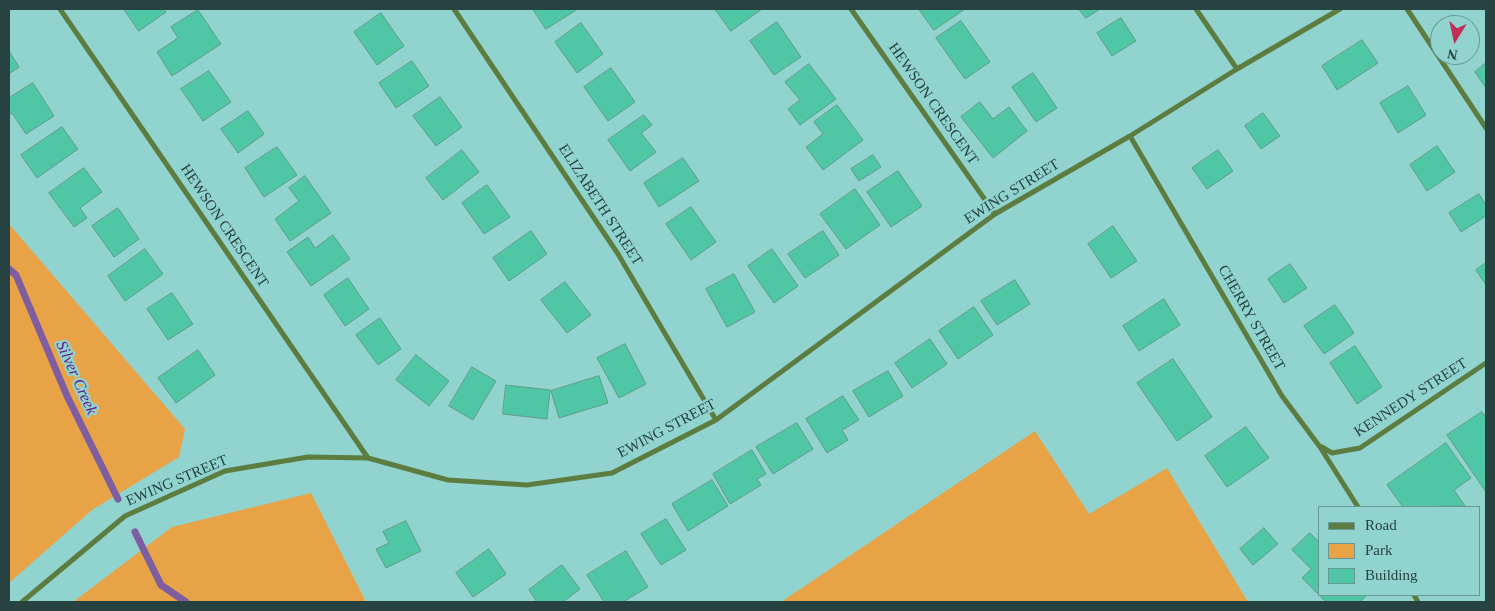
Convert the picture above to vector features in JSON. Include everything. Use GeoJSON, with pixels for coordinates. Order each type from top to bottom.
{"type":"FeatureCollection","features":[{"type":"Feature","properties":{"kind":"street","name":"HEWSON CRESCENT"},"geometry":{"type":"LineString","coordinates":[[60,9],[368,458]]}},
{"type":"Feature","properties":{"kind":"street","name":"ELIZABETH STREET"},"geometry":{"type":"LineString","coordinates":[[454,9],[618,254],[716,420]]}},
{"type":"Feature","properties":{"kind":"street","name":"HEWSON CRESCENT"},"geometry":{"type":"LineString","coordinates":[[851,9],[995,214]]}},
{"type":"Feature","properties":{"kind":"street"},"geometry":{"type":"LineString","coordinates":[[1196,9],[1237,69]]}},
{"type":"Feature","properties":{"kind":"street","name":"EWING STREET"},"geometry":{"type":"LineString","coordinates":[[22,602],[126,516],[225,471],[308,456],[368,458],[448,480],[527,485],[612,473],[716,420],[995,214],[1130,136],[1237,69],[1340,9]]}},
{"type":"Feature","properties":{"kind":"street"},"geometry":{"type":"LineString","coordinates":[[1407,9],[1486,128]]}},
{"type":"Feature","properties":{"kind":"street","name":"CHERRY STREET"},"geometry":{"type":"LineString","coordinates":[[1130,136],[1282,396],[1320,446],[1357,506]]}},
{"type":"Feature","properties":{"kind":"street","name":"KENNEDY STREET"},"geometry":{"type":"LineString","coordinates":[[1320,446],[1332,453],[1360,448],[1486,363]]}},
{"type":"Feature","properties":{"kind":"green space"},"geometry":{"type":"Polygon","coordinates":[[[9,224],[185,429],[179,457],[92,510],[9,583],[9,224]]]}},
{"type":"Feature","properties":{"kind":"green space"},"geometry":{"type":"Polygon","coordinates":[[[1035,431],[1089,514],[1167,468],[1248,602],[781,602],[1035,431]]]}},
{"type":"Feature","properties":{"kind":"green space"},"geometry":{"type":"Polygon","coordinates":[[[311,493],[366,602],[73,602],[172,527],[311,493]]]}},
{"type":"Feature","properties":{"kind":"building"},"geometry":{"type":"Polygon","coordinates":[[[124,9],[163,9],[166,12],[139,31],[124,9]]]}},
{"type":"Feature","properties":{"kind":"building"},"geometry":{"type":"Polygon","coordinates":[[[533,9],[578,9],[546,29],[533,9]]]}},
{"type":"Feature","properties":{"kind":"building"},"geometry":{"type":"Polygon","coordinates":[[[715,9],[762,9],[731,31],[715,9]]]}},
{"type":"Feature","properties":{"kind":"building"},"geometry":{"type":"Polygon","coordinates":[[[919,9],[965,9],[934,30],[919,9]]]}},
{"type":"Feature","properties":{"kind":"building"},"geometry":{"type":"Polygon","coordinates":[[[1079,9],[1100,9],[1086,18],[1079,9]]]}},
{"type":"Feature","properties":{"kind":"building"},"geometry":{"type":"Polygon","coordinates":[[[198,10],[221,44],[172,76],[157,52],[178,38],[171,27],[198,10]]]}},
{"type":"Feature","properties":{"kind":"building"},"geometry":{"type":"Polygon","coordinates":[[[381,13],[404,46],[377,65],[354,32],[381,13]]]}},
{"type":"Feature","properties":{"kind":"building"},"geometry":{"type":"Polygon","coordinates":[[[1121,18],[1136,41],[1112,56],[1097,33],[1121,18]]]}},
{"type":"Feature","properties":{"kind":"building"},"geometry":{"type":"Polygon","coordinates":[[[961,21],[990,62],[965,79],[936,38],[961,21]]]}},
{"type":"Feature","properties":{"kind":"building"},"geometry":{"type":"Polygon","coordinates":[[[777,22],[801,57],[774,75],[750,41],[777,22]]]}},
{"type":"Feature","properties":{"kind":"building"},"geometry":{"type":"Polygon","coordinates":[[[581,23],[603,54],[577,73],[555,42],[581,23]]]}},
{"type":"Feature","properties":{"kind":"building"},"geometry":{"type":"Polygon","coordinates":[[[1362,40],[1378,63],[1337,90],[1322,66],[1362,40]]]}},
{"type":"Feature","properties":{"kind":"building"},"geometry":{"type":"Polygon","coordinates":[[[9,51],[19,67],[9,74],[9,51]]]}},
{"type":"Feature","properties":{"kind":"building"},"geometry":{"type":"Polygon","coordinates":[[[412,61],[429,86],[396,108],[379,83],[412,61]]]}},
{"type":"Feature","properties":{"kind":"building"},"geometry":{"type":"Polygon","coordinates":[[[1486,63],[1486,88],[1475,72],[1486,63]]]}},
{"type":"Feature","properties":{"kind":"building"},"geometry":{"type":"Polygon","coordinates":[[[809,64],[836,99],[800,125],[788,109],[800,100],[785,82],[809,64]]]}},
{"type":"Feature","properties":{"kind":"building"},"geometry":{"type":"Polygon","coordinates":[[[611,68],[635,102],[608,121],[584,87],[611,68]]]}},
{"type":"Feature","properties":{"kind":"building"},"geometry":{"type":"Polygon","coordinates":[[[209,71],[231,102],[203,121],[181,89],[209,71]]]}},
{"type":"Feature","properties":{"kind":"building"},"geometry":{"type":"Polygon","coordinates":[[[1033,73],[1057,108],[1036,122],[1012,87],[1033,73]]]}},
{"type":"Feature","properties":{"kind":"building"},"geometry":{"type":"Polygon","coordinates":[[[33,83],[54,116],[26,134],[12,113],[9,115],[9,98],[33,83]]]}},
{"type":"Feature","properties":{"kind":"building"},"geometry":{"type":"Polygon","coordinates":[[[1408,86],[1426,115],[1398,133],[1380,103],[1408,86]]]}},
{"type":"Feature","properties":{"kind":"building"},"geometry":{"type":"Polygon","coordinates":[[[440,97],[462,127],[436,146],[413,116],[440,97]]]}},
{"type":"Feature","properties":{"kind":"building"},"geometry":{"type":"Polygon","coordinates":[[[980,102],[993,119],[1009,107],[1027,131],[993,158],[961,117],[980,102]]]}},
{"type":"Feature","properties":{"kind":"building"},"geometry":{"type":"Polygon","coordinates":[[[837,105],[863,140],[823,170],[806,147],[823,134],[814,122],[837,105]]]}},
{"type":"Feature","properties":{"kind":"building"},"geometry":{"type":"Polygon","coordinates":[[[248,111],[264,134],[238,153],[221,129],[248,111]]]}},
{"type":"Feature","properties":{"kind":"building"},"geometry":{"type":"Polygon","coordinates":[[[1263,113],[1280,136],[1261,149],[1245,126],[1263,113]]]}},
{"type":"Feature","properties":{"kind":"building"},"geometry":{"type":"Polygon","coordinates":[[[644,115],[652,125],[641,133],[656,152],[630,171],[608,140],[644,115]]]}},
{"type":"Feature","properties":{"kind":"building"},"geometry":{"type":"Polygon","coordinates":[[[62,127],[78,149],[37,178],[21,155],[62,127]]]}},
{"type":"Feature","properties":{"kind":"building"},"geometry":{"type":"Polygon","coordinates":[[[1437,146],[1455,172],[1427,191],[1410,165],[1437,146]]]}},
{"type":"Feature","properties":{"kind":"building"},"geometry":{"type":"Polygon","coordinates":[[[277,147],[297,175],[264,197],[245,168],[277,147]]]}},
{"type":"Feature","properties":{"kind":"building"},"geometry":{"type":"Polygon","coordinates":[[[462,150],[479,172],[443,200],[426,178],[462,150]]]}},
{"type":"Feature","properties":{"kind":"building"},"geometry":{"type":"Polygon","coordinates":[[[1218,150],[1233,171],[1207,189],[1192,168],[1218,150]]]}},
{"type":"Feature","properties":{"kind":"building"},"geometry":{"type":"Polygon","coordinates":[[[873,155],[881,167],[859,181],[851,169],[873,155]]]}},
{"type":"Feature","properties":{"kind":"building"},"geometry":{"type":"Polygon","coordinates":[[[683,158],[699,181],[659,207],[644,183],[683,158]]]}},
{"type":"Feature","properties":{"kind":"building"},"geometry":{"type":"Polygon","coordinates":[[[84,168],[102,192],[80,208],[87,218],[74,227],[49,193],[84,168]]]}},
{"type":"Feature","properties":{"kind":"building"},"geometry":{"type":"Polygon","coordinates":[[[898,171],[922,206],[891,227],[867,192],[898,171]]]}},
{"type":"Feature","properties":{"kind":"building"},"geometry":{"type":"Polygon","coordinates":[[[305,176],[331,213],[290,241],[275,219],[299,201],[289,188],[305,176]]]}},
{"type":"Feature","properties":{"kind":"building"},"geometry":{"type":"Polygon","coordinates":[[[487,185],[510,217],[484,234],[462,203],[487,185]]]}},
{"type":"Feature","properties":{"kind":"building"},"geometry":{"type":"Polygon","coordinates":[[[855,189],[880,225],[846,249],[820,214],[855,189]]]}},
{"type":"Feature","properties":{"kind":"building"},"geometry":{"type":"Polygon","coordinates":[[[1479,194],[1486,205],[1486,216],[1461,232],[1449,213],[1479,194]]]}},
{"type":"Feature","properties":{"kind":"building"},"geometry":{"type":"Polygon","coordinates":[[[691,207],[716,242],[691,260],[666,224],[691,207]]]}},
{"type":"Feature","properties":{"kind":"building"},"geometry":{"type":"Polygon","coordinates":[[[118,208],[139,239],[114,257],[92,226],[118,208]]]}},
{"type":"Feature","properties":{"kind":"building"},"geometry":{"type":"Polygon","coordinates":[[[1113,226],[1137,261],[1111,278],[1088,244],[1113,226]]]}},
{"type":"Feature","properties":{"kind":"building"},"geometry":{"type":"Polygon","coordinates":[[[531,231],[547,254],[509,281],[493,258],[531,231]]]}},
{"type":"Feature","properties":{"kind":"building"},"geometry":{"type":"Polygon","coordinates":[[[823,231],[839,255],[805,278],[788,254],[823,231]]]}},
{"type":"Feature","properties":{"kind":"building"},"geometry":{"type":"Polygon","coordinates":[[[333,235],[350,259],[311,286],[287,252],[308,237],[315,248],[333,235]]]}},
{"type":"Feature","properties":{"kind":"building"},"geometry":{"type":"Polygon","coordinates":[[[145,249],[163,274],[125,301],[108,276],[145,249]]]}},
{"type":"Feature","properties":{"kind":"building"},"geometry":{"type":"Polygon","coordinates":[[[772,249],[798,286],[774,303],[748,266],[772,249]]]}},
{"type":"Feature","properties":{"kind":"building"},"geometry":{"type":"Polygon","coordinates":[[[1486,263],[1486,285],[1476,270],[1486,263]]]}},
{"type":"Feature","properties":{"kind":"building"},"geometry":{"type":"Polygon","coordinates":[[[1290,264],[1307,288],[1284,303],[1268,279],[1290,264]]]}},
{"type":"Feature","properties":{"kind":"building"},"geometry":{"type":"Polygon","coordinates":[[[734,274],[755,312],[727,327],[706,289],[734,274]]]}},
{"type":"Feature","properties":{"kind":"building"},"geometry":{"type":"Polygon","coordinates":[[[348,278],[369,309],[345,326],[324,295],[348,278]]]}},
{"type":"Feature","properties":{"kind":"building"},"geometry":{"type":"Polygon","coordinates":[[[1015,280],[1030,304],[997,325],[981,301],[1015,280]]]}},
{"type":"Feature","properties":{"kind":"building"},"geometry":{"type":"Polygon","coordinates":[[[565,282],[591,315],[567,333],[541,300],[565,282]]]}},
{"type":"Feature","properties":{"kind":"building"},"geometry":{"type":"Polygon","coordinates":[[[172,293],[193,324],[168,340],[147,309],[172,293]]]}},
{"type":"Feature","properties":{"kind":"building"},"geometry":{"type":"Polygon","coordinates":[[[1164,299],[1180,325],[1139,351],[1123,326],[1164,299]]]}},
{"type":"Feature","properties":{"kind":"building"},"geometry":{"type":"Polygon","coordinates":[[[1335,305],[1354,333],[1324,354],[1304,326],[1335,305]]]}},
{"type":"Feature","properties":{"kind":"building"},"geometry":{"type":"Polygon","coordinates":[[[974,307],[993,335],[958,359],[939,331],[974,307]]]}},
{"type":"Feature","properties":{"kind":"building"},"geometry":{"type":"Polygon","coordinates":[[[380,318],[401,349],[378,365],[356,335],[380,318]]]}},
{"type":"Feature","properties":{"kind":"building"},"geometry":{"type":"Polygon","coordinates":[[[930,339],[947,364],[912,388],[895,363],[930,339]]]}},
{"type":"Feature","properties":{"kind":"building"},"geometry":{"type":"Polygon","coordinates":[[[625,344],[646,384],[619,398],[597,358],[625,344]]]}},
{"type":"Feature","properties":{"kind":"building"},"geometry":{"type":"Polygon","coordinates":[[[1355,346],[1382,387],[1357,404],[1330,363],[1355,346]]]}},
{"type":"Feature","properties":{"kind":"building"},"geometry":{"type":"Polygon","coordinates":[[[198,350],[215,375],[176,403],[158,378],[198,350]]]}},
{"type":"Feature","properties":{"kind":"building"},"geometry":{"type":"Polygon","coordinates":[[[416,355],[449,381],[429,406],[396,380],[416,355]]]}},
{"type":"Feature","properties":{"kind":"building"},"geometry":{"type":"Polygon","coordinates":[[[1173,359],[1212,417],[1177,441],[1137,383],[1173,359]]]}},
{"type":"Feature","properties":{"kind":"building"},"geometry":{"type":"Polygon","coordinates":[[[472,367],[496,381],[473,420],[449,406],[472,367]]]}},
{"type":"Feature","properties":{"kind":"building"},"geometry":{"type":"Polygon","coordinates":[[[888,371],[903,396],[869,417],[853,391],[888,371]]]}},
{"type":"Feature","properties":{"kind":"building"},"geometry":{"type":"Polygon","coordinates":[[[599,376],[608,403],[559,418],[551,391],[599,376]]]}},
{"type":"Feature","properties":{"kind":"building"},"geometry":{"type":"Polygon","coordinates":[[[506,385],[550,390],[547,419],[503,414],[506,385]]]}},
{"type":"Feature","properties":{"kind":"building"},"geometry":{"type":"Polygon","coordinates":[[[843,396],[859,420],[842,430],[848,440],[827,453],[806,419],[843,396]]]}},
{"type":"Feature","properties":{"kind":"building"},"geometry":{"type":"Polygon","coordinates":[[[1482,412],[1486,417],[1486,492],[1447,435],[1482,412]]]}},
{"type":"Feature","properties":{"kind":"building"},"geometry":{"type":"Polygon","coordinates":[[[797,423],[813,449],[773,474],[756,447],[797,423]]]}},
{"type":"Feature","properties":{"kind":"building"},"geometry":{"type":"Polygon","coordinates":[[[1246,427],[1269,458],[1227,487],[1205,456],[1246,427]]]}},
{"type":"Feature","properties":{"kind":"building"},"geometry":{"type":"Polygon","coordinates":[[[1446,443],[1471,478],[1454,490],[1465,506],[1402,506],[1387,485],[1446,443]]]}},
{"type":"Feature","properties":{"kind":"building"},"geometry":{"type":"Polygon","coordinates":[[[752,450],[766,474],[757,479],[761,485],[730,504],[713,474],[752,450]]]}},
{"type":"Feature","properties":{"kind":"building"},"geometry":{"type":"Polygon","coordinates":[[[712,480],[728,506],[688,531],[672,504],[712,480]]]}},
{"type":"Feature","properties":{"kind":"building"},"geometry":{"type":"Polygon","coordinates":[[[666,519],[686,550],[661,565],[641,534],[666,519]]]}},
{"type":"Feature","properties":{"kind":"building"},"geometry":{"type":"Polygon","coordinates":[[[406,521],[421,551],[386,568],[376,549],[389,543],[383,532],[406,521]]]}},
{"type":"Feature","properties":{"kind":"building"},"geometry":{"type":"Polygon","coordinates":[[[1264,528],[1278,544],[1253,565],[1240,549],[1264,528]]]}},
{"type":"Feature","properties":{"kind":"building"},"geometry":{"type":"Polygon","coordinates":[[[1310,533],[1318,541],[1318,594],[1302,578],[1311,569],[1292,550],[1310,533]]]}},
{"type":"Feature","properties":{"kind":"building"},"geometry":{"type":"Polygon","coordinates":[[[489,549],[506,574],[473,597],[456,573],[489,549]]]}},
{"type":"Feature","properties":{"kind":"building"},"geometry":{"type":"Polygon","coordinates":[[[626,551],[648,587],[623,602],[604,602],[587,575],[626,551]]]}},
{"type":"Feature","properties":{"kind":"building"},"geometry":{"type":"Polygon","coordinates":[[[562,565],[580,589],[563,602],[537,602],[529,590],[562,565]]]}},
{"type":"Feature","properties":{"kind":"building"},"geometry":{"type":"Polygon","coordinates":[[[1320,596],[1366,596],[1360,602],[1326,602],[1320,596]]]}},
{"type":"Feature","properties":{"kind":"waterway","name":"Silver Creek"},"geometry":{"type":"LineString","coordinates":[[9,269],[16,275],[67,396],[118,499]]}},
{"type":"Feature","properties":{"kind":"waterway","name":"Silver Creek"},"geometry":{"type":"LineString","coordinates":[[135,532],[161,585],[186,602]]}}]}
